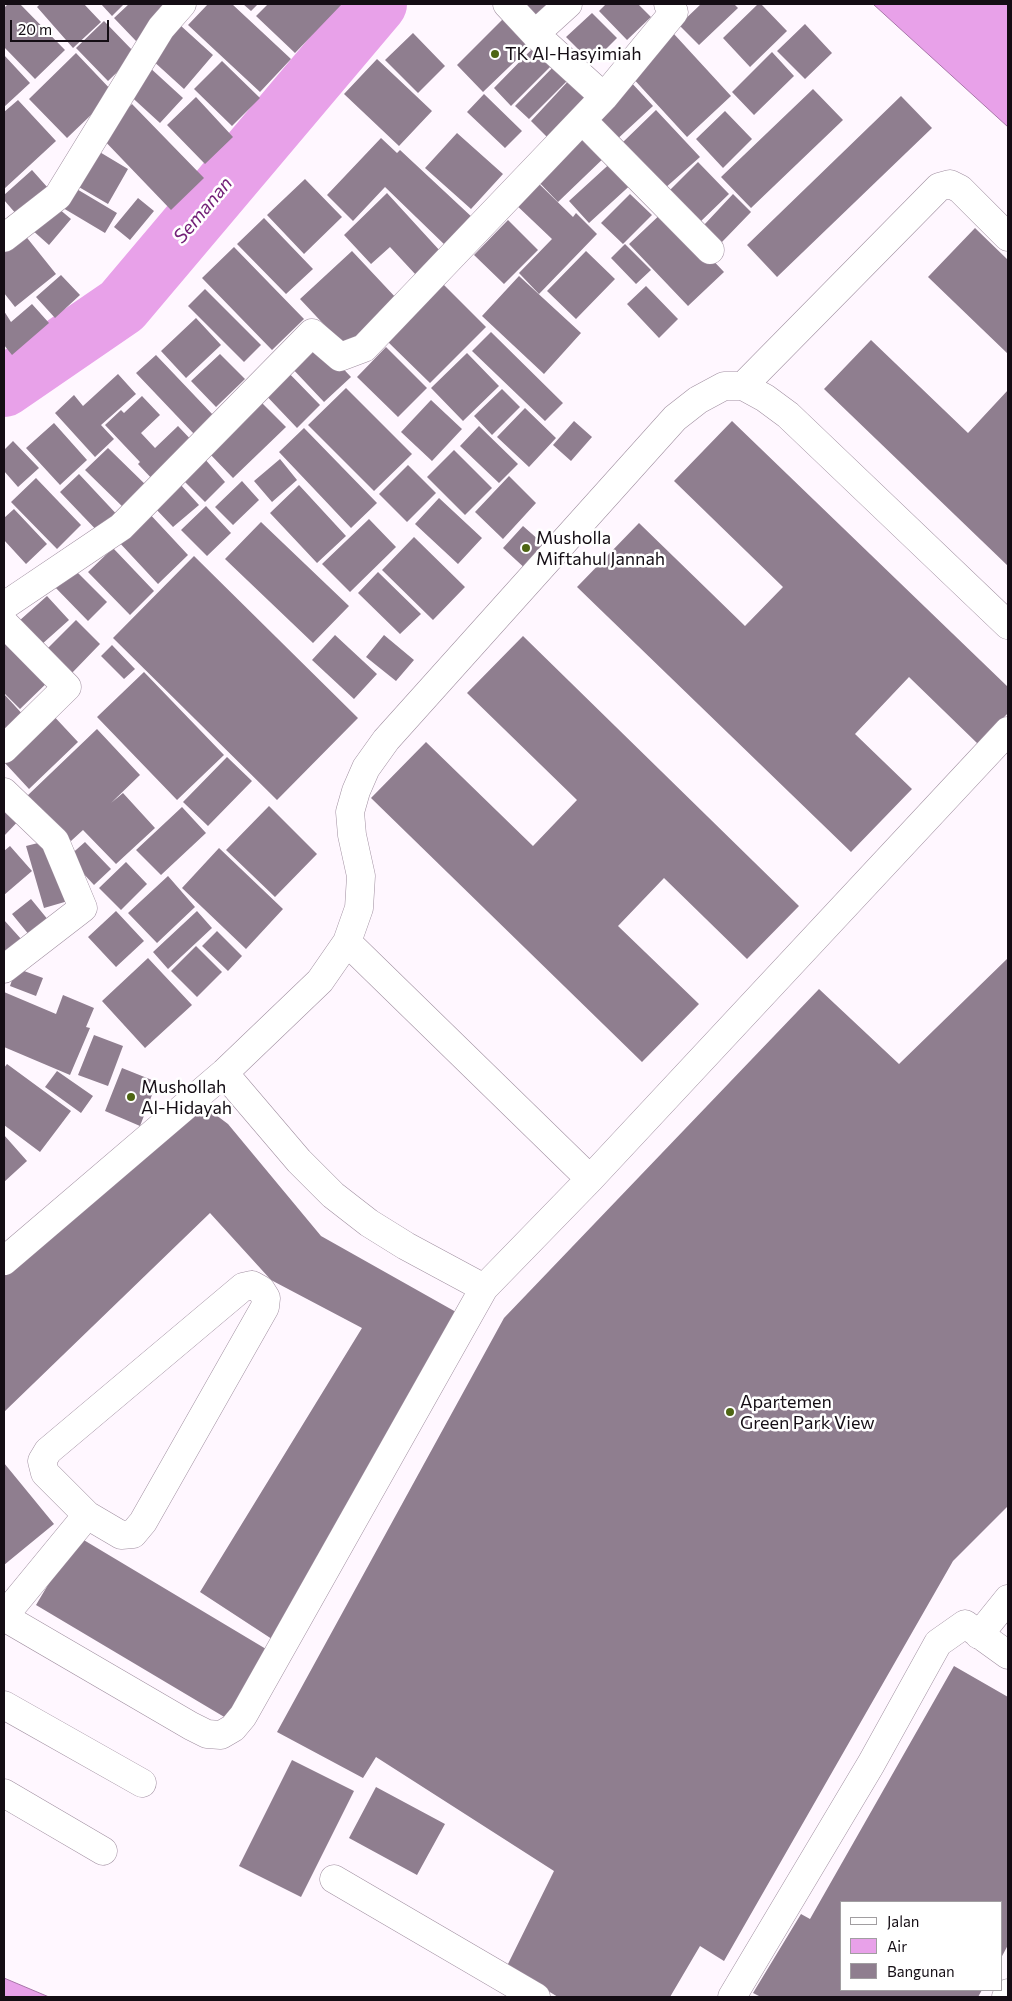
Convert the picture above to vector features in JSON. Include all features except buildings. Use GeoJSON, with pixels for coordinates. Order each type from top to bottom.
{"type":"FeatureCollection","features":[{"type":"Feature","properties":{"kind":"street"},"geometry":{"type":"LineString","coordinates":[[4,238],[58,196],[161,28],[182,4]]}},
{"type":"Feature","properties":{"kind":"street"},"geometry":{"type":"LineString","coordinates":[[507,4],[535,34],[604,97]]}},
{"type":"Feature","properties":{"kind":"street"},"geometry":{"type":"LineString","coordinates":[[535,34],[568,4]]}},
{"type":"Feature","properties":{"kind":"street"},"geometry":{"type":"LineString","coordinates":[[4,606],[121,526],[312,333],[340,357],[364,348],[604,97],[674,12],[668,4]]}},
{"type":"Feature","properties":{"kind":"street"},"geometry":{"type":"LineString","coordinates":[[582,120],[710,250]]}},
{"type":"Feature","properties":{"kind":"street"},"geometry":{"type":"LineString","coordinates":[[743,386],[939,187],[950,184],[960,189],[1008,237]]}},
{"type":"Feature","properties":{"kind":"street"},"geometry":{"type":"LineString","coordinates":[[4,1261],[224,1073],[320,982],[347,942],[359,908],[361,876],[352,835],[350,812],[356,791],[366,768],[386,740],[675,418],[698,400],[724,386],[743,386],[788,414],[1008,626]]}},
{"type":"Feature","properties":{"kind":"street"},"geometry":{"type":"LineString","coordinates":[[4,623],[67,687],[4,749]]}},
{"type":"Feature","properties":{"kind":"street"},"geometry":{"type":"LineString","coordinates":[[87,1514],[4,1617],[207,1734],[221,1735],[233,1728],[243,1716],[484,1288],[590,1179],[1008,731]]}},
{"type":"Feature","properties":{"kind":"street"},"geometry":{"type":"LineString","coordinates":[[4,792],[55,841],[84,908],[4,969]]}},
{"type":"Feature","properties":{"kind":"street"},"geometry":{"type":"LineString","coordinates":[[347,942],[590,1179]]}},
{"type":"Feature","properties":{"kind":"street"},"geometry":{"type":"LineString","coordinates":[[224,1073],[299,1161],[333,1195],[369,1223],[406,1246],[484,1288]]}},
{"type":"Feature","properties":{"kind":"street"},"geometry":{"type":"LineString","coordinates":[[252,1285],[261,1290],[266,1298],[265,1307],[143,1522],[133,1534],[121,1535],[87,1514],[46,1473],[42,1461],[48,1451],[243,1287],[252,1285]]}},
{"type":"Feature","properties":{"kind":"street"},"geometry":{"type":"LineString","coordinates":[[979,1635],[1008,1600]]}},
{"type":"Feature","properties":{"kind":"street"},"geometry":{"type":"LineString","coordinates":[[732,1997],[871,1764],[938,1643],[965,1624],[1008,1655]]}},
{"type":"Feature","properties":{"kind":"street"},"geometry":{"type":"LineString","coordinates":[[4,1705],[142,1783]]}},
{"type":"Feature","properties":{"kind":"street"},"geometry":{"type":"LineString","coordinates":[[4,1793],[103,1851]]}},
{"type":"Feature","properties":{"kind":"street"},"geometry":{"type":"LineString","coordinates":[[334,1879],[536,1997]]}},
{"type":"Feature","properties":{"kind":"street"},"geometry":{"type":"LineString","coordinates":[[1006,1997],[1008,1993]]}},
{"type":"Feature","properties":{"kind":"water"},"geometry":{"type":"Polygon","coordinates":[[[873,4],[1008,4],[1008,127],[873,4]]]}},
{"type":"Feature","properties":{"kind":"water"},"geometry":{"type":"Polygon","coordinates":[[[4,1978],[49,1997],[4,1997],[4,1978]]]}},
{"type":"Feature","properties":{"kind":"waterway","name":"Semanan"},"geometry":{"type":"LineString","coordinates":[[4,387],[122,306],[377,4]]}},
{"type":"Feature","properties":{"kind":"place","name":"TK Al-Hasyimiah"},"geometry":{"type":"Point","coordinates":[495,54]}},
{"type":"Feature","properties":{"kind":"place","name":"Musholla Miftahul Jannah"},"geometry":{"type":"Point","coordinates":[526,548]}},
{"type":"Feature","properties":{"kind":"place","name":"Mushollah Al-Hidayah"},"geometry":{"type":"Point","coordinates":[131,1097]}},
{"type":"Feature","properties":{"kind":"place","name":"Apartemen Green Park View"},"geometry":{"type":"Point","coordinates":[730,1412]}}]}
